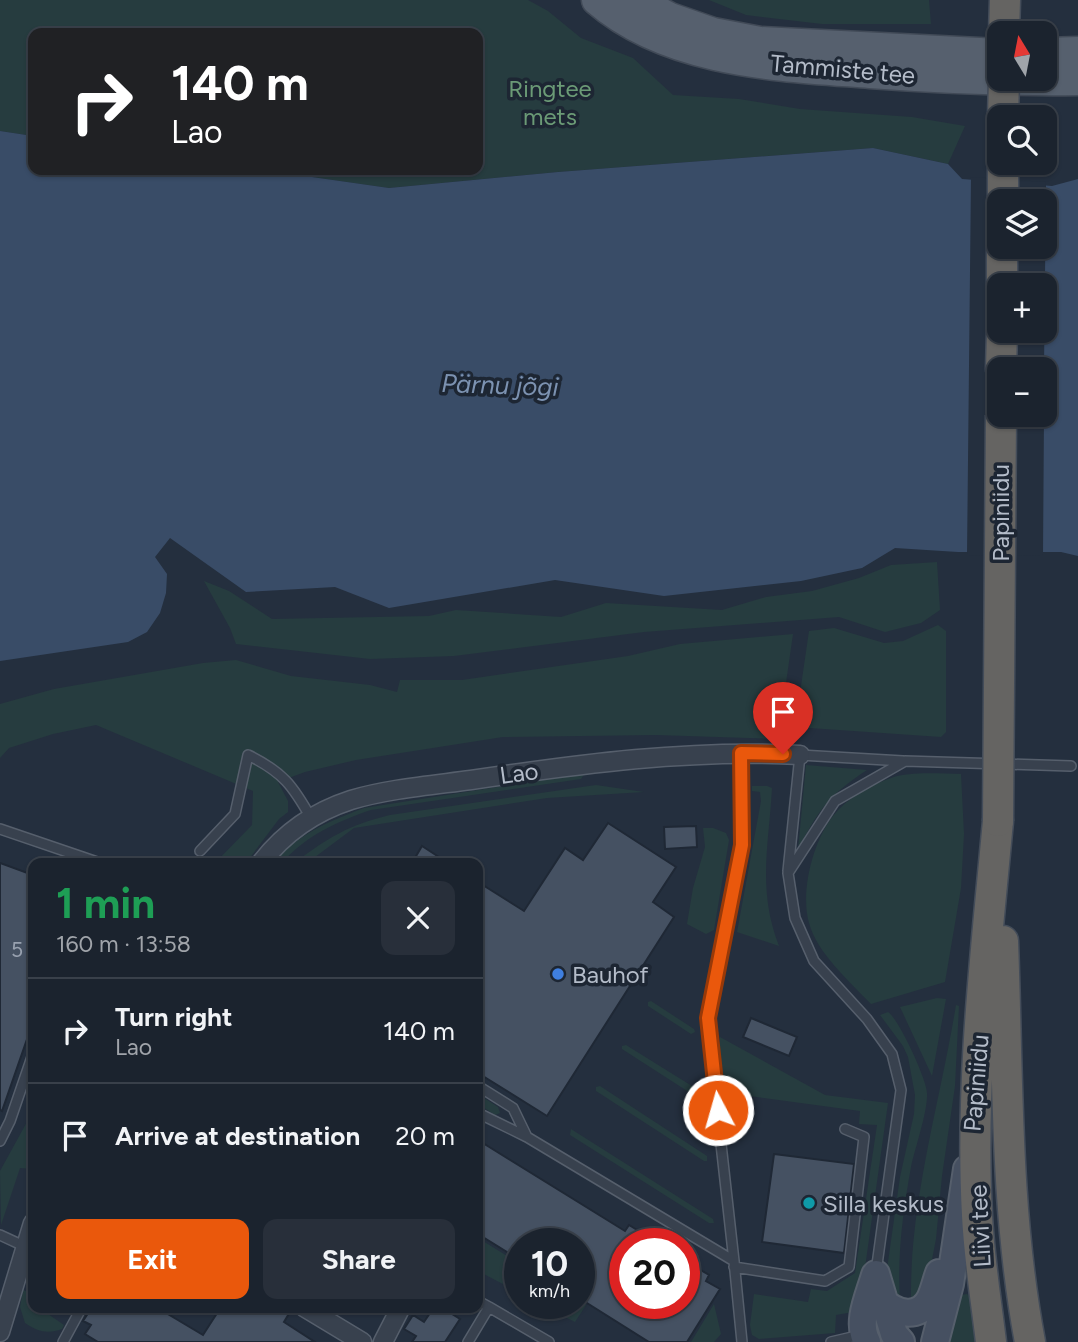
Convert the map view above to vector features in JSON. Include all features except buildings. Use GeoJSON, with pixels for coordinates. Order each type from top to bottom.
{"type":"FeatureCollection","features":[{"type":"Feature","properties":{"kind":"highway","name":"Papiniidu"},"geometry":{"type":"LineString","coordinates":[[1001,427],[998,821],[1009,1164],[1029,1341]]}},
{"type":"Feature","properties":{"kind":"highway","name":"Papiniidu"},"geometry":{"type":"LineString","coordinates":[[977,1109],[984,980],[998,821]]}},
{"type":"Feature","properties":{"kind":"highway","name":"Liivi tee"},"geometry":{"type":"LineString","coordinates":[[977,1109],[976,1214],[991,1342]]}},
{"type":"Feature","properties":{"kind":"main road"},"geometry":{"type":"LineString","coordinates":[[584,0],[616,5]]}},
{"type":"Feature","properties":{"kind":"main road","name":"Tammiste tee"},"geometry":{"type":"LineString","coordinates":[[616,5],[670,18],[713,33],[760,42],[987,53]]}},
{"type":"Feature","properties":{"kind":"main road","name":"Tammiste tee"},"geometry":{"type":"LineString","coordinates":[[616,5],[662,38],[738,60],[902,75],[988,80],[1078,80]]}},
{"type":"Feature","properties":{"kind":"main road"},"geometry":{"type":"LineString","coordinates":[[1057,53],[1078,52]]}},
{"type":"Feature","properties":{"kind":"main road","name":"Papiniidu"},"geometry":{"type":"LineString","coordinates":[[935,1342],[950,1283],[977,1109]]}},
{"type":"Feature","properties":{"kind":"main road"},"geometry":{"type":"LineString","coordinates":[[883,1300],[891,1309],[908,1314],[929,1302],[959,1219]]}},
{"type":"Feature","properties":{"kind":"main road"},"geometry":{"type":"LineString","coordinates":[[876,1274],[894,1334],[901,1342]]}},
{"type":"Feature","properties":{"kind":"main road"},"geometry":{"type":"LineString","coordinates":[[865,1338],[864,1314],[876,1274]]}},
{"type":"Feature","properties":{"kind":"street","name":"Lao"},"geometry":{"type":"LineString","coordinates":[[265,858],[275,844],[311,818],[352,800],[574,765],[741,753],[800,755]]}},
{"type":"Feature","properties":{"kind":"street"},"geometry":{"type":"LineString","coordinates":[[0,1332],[28,1240]]}},
{"type":"Feature","properties":{"kind":"street"},"geometry":{"type":"LineString","coordinates":[[314,1313],[362,1342]]}},
{"type":"Feature","properties":{"kind":"street"},"geometry":{"type":"LineString","coordinates":[[383,1342],[398,1313]]}},
{"type":"Feature","properties":{"kind":"lane"},"geometry":{"type":"LineString","coordinates":[[741,753],[742,845],[708,1018],[742,1342]]}},
{"type":"Feature","properties":{"kind":"lane"},"geometry":{"type":"LineString","coordinates":[[200,851],[235,814],[248,755],[272,767],[293,786],[311,818]]}},
{"type":"Feature","properties":{"kind":"lane"},"geometry":{"type":"LineString","coordinates":[[876,1274],[901,1090],[892,1054],[867,1019],[814,961],[795,918],[788,873],[800,755],[1071,766]]}},
{"type":"Feature","properties":{"kind":"lane"},"geometry":{"type":"LineString","coordinates":[[788,873],[835,801],[905,761]]}},
{"type":"Feature","properties":{"kind":"lane"},"geometry":{"type":"LineString","coordinates":[[0,830],[85,858]]}},
{"type":"Feature","properties":{"kind":"lane"},"geometry":{"type":"LineString","coordinates":[[0,1141],[10,1121],[28,1069]]}},
{"type":"Feature","properties":{"kind":"lane"},"geometry":{"type":"LineString","coordinates":[[483,1089],[513,1108],[527,1138]]}},
{"type":"Feature","properties":{"kind":"lane"},"geometry":{"type":"LineString","coordinates":[[483,1116],[527,1138],[734,1264],[825,1281],[849,1267],[864,1137],[845,1129]]}},
{"type":"Feature","properties":{"kind":"lane"},"geometry":{"type":"LineString","coordinates":[[0,1236],[26,1247]]}},
{"type":"Feature","properties":{"kind":"lane"},"geometry":{"type":"LineString","coordinates":[[483,1304],[549,1342]]}},
{"type":"Feature","properties":{"kind":"lane"},"geometry":{"type":"LineString","coordinates":[[468,1342],[489,1307]]}},
{"type":"Feature","properties":{"kind":"lane"},"geometry":{"type":"LineString","coordinates":[[63,1342],[79,1313]]}},
{"type":"Feature","properties":{"kind":"lane"},"geometry":{"type":"LineString","coordinates":[[831,1342],[865,1338]]}},
{"type":"Feature","properties":{"kind":"green space","name":"Ringtee mets"},"geometry":{"type":"Polygon","coordinates":[[[0,0],[528,0],[548,11],[581,38],[633,58],[673,95],[739,99],[800,109],[912,117],[965,126],[948,164],[873,148],[389,188],[298,175],[483,175],[483,28],[28,28],[28,135],[0,131],[0,0]]]}},
{"type":"Feature","properties":{"kind":"green space"},"geometry":{"type":"Polygon","coordinates":[[[709,0],[929,0],[931,24],[822,24],[746,15],[709,0]]]}},
{"type":"Feature","properties":{"kind":"green space"},"geometry":{"type":"Polygon","coordinates":[[[937,562],[940,610],[921,623],[885,632],[839,617],[644,632],[454,656],[370,659],[236,644],[204,581],[229,591],[272,619],[429,616],[456,610],[561,617],[606,603],[722,610],[766,597],[812,591],[859,578],[891,565],[937,562]]]}},
{"type":"Feature","properties":{"kind":"green space"},"geometry":{"type":"Polygon","coordinates":[[[938,625],[946,631],[946,732],[941,737],[795,727],[809,631],[834,628],[884,643],[903,641],[938,625]]]}},
{"type":"Feature","properties":{"kind":"green space"},"geometry":{"type":"Polygon","coordinates":[[[793,634],[778,739],[656,735],[503,737],[356,760],[305,772],[278,782],[288,801],[288,812],[279,819],[250,858],[220,858],[252,825],[253,791],[96,725],[53,734],[9,748],[0,758],[0,704],[54,689],[203,663],[236,660],[291,676],[370,685],[397,692],[400,680],[462,680],[628,656],[680,644],[793,634]]]}},
{"type":"Feature","properties":{"kind":"green space"},"geometry":{"type":"Polygon","coordinates":[[[806,765],[867,770],[843,787],[826,804],[798,850],[806,765]]]}},
{"type":"Feature","properties":{"kind":"green space"},"geometry":{"type":"Polygon","coordinates":[[[585,773],[581,779],[371,810],[323,831],[286,858],[278,858],[303,836],[364,808],[585,773]]]}},
{"type":"Feature","properties":{"kind":"green space"},"geometry":{"type":"Polygon","coordinates":[[[908,774],[961,774],[964,834],[961,888],[945,982],[871,1004],[844,977],[813,934],[806,897],[814,853],[826,827],[839,809],[875,784],[908,774]]]}},
{"type":"Feature","properties":{"kind":"green space"},"geometry":{"type":"Polygon","coordinates":[[[596,785],[644,792],[547,798],[354,828],[314,858],[301,858],[339,833],[390,815],[596,785]]]}},
{"type":"Feature","properties":{"kind":"green space"},"geometry":{"type":"Polygon","coordinates":[[[752,786],[772,788],[766,886],[772,925],[779,946],[737,932],[761,801],[760,792],[752,791],[752,786]]]}},
{"type":"Feature","properties":{"kind":"green space"},"geometry":{"type":"Polygon","coordinates":[[[703,828],[713,828],[726,833],[729,840],[714,930],[706,934],[687,924],[693,888],[705,847],[703,828]]]}},
{"type":"Feature","properties":{"kind":"green space"},"geometry":{"type":"Polygon","coordinates":[[[937,998],[946,999],[932,1076],[900,1007],[937,998]]]}},
{"type":"Feature","properties":{"kind":"green space"},"geometry":{"type":"Polygon","coordinates":[[[651,1001],[695,1032],[691,1034],[648,1006],[651,1001]]]}},
{"type":"Feature","properties":{"kind":"green space"},"geometry":{"type":"Polygon","coordinates":[[[956,1005],[959,1006],[955,1086],[936,1239],[928,1280],[914,1300],[911,1298],[915,1224],[956,1005]]]}},
{"type":"Feature","properties":{"kind":"green space"},"geometry":{"type":"Polygon","coordinates":[[[888,1012],[912,1050],[927,1093],[903,1217],[899,1267],[900,1301],[887,1269],[915,1095],[908,1057],[880,1015],[888,1012]]]}},
{"type":"Feature","properties":{"kind":"green space"},"geometry":{"type":"Polygon","coordinates":[[[720,1037],[825,1095],[888,1103],[858,1318],[853,1312],[836,1315],[835,1333],[759,1339],[752,1335],[750,1325],[754,1294],[808,1302],[811,1289],[827,1291],[855,1273],[877,1125],[859,1124],[860,1111],[741,1095],[737,1110],[729,1111],[725,1107],[719,1057],[720,1037]]]}},
{"type":"Feature","properties":{"kind":"green space"},"geometry":{"type":"Polygon","coordinates":[[[626,1045],[700,1091],[701,1095],[698,1098],[622,1049],[622,1046],[626,1045]]]}},
{"type":"Feature","properties":{"kind":"green space"},"geometry":{"type":"Polygon","coordinates":[[[600,1086],[707,1156],[707,1161],[596,1091],[596,1087],[600,1086]]]}},
{"type":"Feature","properties":{"kind":"green space"},"geometry":{"type":"Polygon","coordinates":[[[483,1097],[498,1107],[500,1113],[495,1115],[483,1107],[483,1097]]]}},
{"type":"Feature","properties":{"kind":"green space"},"geometry":{"type":"Polygon","coordinates":[[[28,1120],[28,1169],[20,1168],[1,1225],[0,1171],[28,1120]]]}},
{"type":"Feature","properties":{"kind":"green space"},"geometry":{"type":"Polygon","coordinates":[[[571,1129],[713,1219],[714,1223],[709,1223],[570,1135],[571,1129]]]}},
{"type":"Feature","properties":{"kind":"green space"},"geometry":{"type":"Polygon","coordinates":[[[483,1241],[504,1254],[504,1285],[483,1274],[483,1241]]]}},
{"type":"Feature","properties":{"kind":"green space"},"geometry":{"type":"Polygon","coordinates":[[[23,1290],[28,1292],[28,1313],[47,1313],[64,1325],[62,1329],[52,1331],[34,1328],[25,1323],[20,1307],[23,1290]]]}},
{"type":"Feature","properties":{"kind":"green space"},"geometry":{"type":"Polygon","coordinates":[[[967,1294],[970,1297],[976,1342],[948,1342],[961,1295],[967,1294]]]}},
{"type":"Feature","properties":{"kind":"green space"},"geometry":{"type":"Polygon","coordinates":[[[714,1304],[721,1334],[714,1342],[691,1342],[714,1304]]]}},
{"type":"Feature","properties":{"kind":"water","name":"Pärnu jõgi"},"geometry":{"type":"Polygon","coordinates":[[[0,131],[28,135],[28,175],[298,175],[389,188],[873,148],[948,164],[962,179],[1052,186],[1078,179],[1078,556],[1061,552],[958,552],[895,548],[862,568],[801,581],[664,596],[555,580],[389,608],[335,587],[246,592],[170,538],[155,557],[167,574],[166,593],[160,613],[147,632],[128,642],[0,661],[0,131]]]}},
{"type":"Feature","properties":{"kind":"pier"},"geometry":{"type":"Polygon","coordinates":[[[971,177],[1046,182],[1046,189],[987,189],[987,259],[1045,259],[1045,273],[987,273],[987,343],[1044,343],[1044,357],[987,357],[987,427],[1044,427],[1043,555],[967,556],[971,177]]]}},
{"type":"Feature","properties":{"kind":"place","name":"Bauhof"},"geometry":{"type":"Point","coordinates":[558,974]}},
{"type":"Feature","properties":{"kind":"place","name":"Silla keskus"},"geometry":{"type":"Point","coordinates":[809,1203]}},
{"type":"Feature","properties":{"kind":"route"},"geometry":{"type":"LineString","coordinates":[[718,1110],[708,1018],[742,845],[741,753],[783,754]]}}]}
